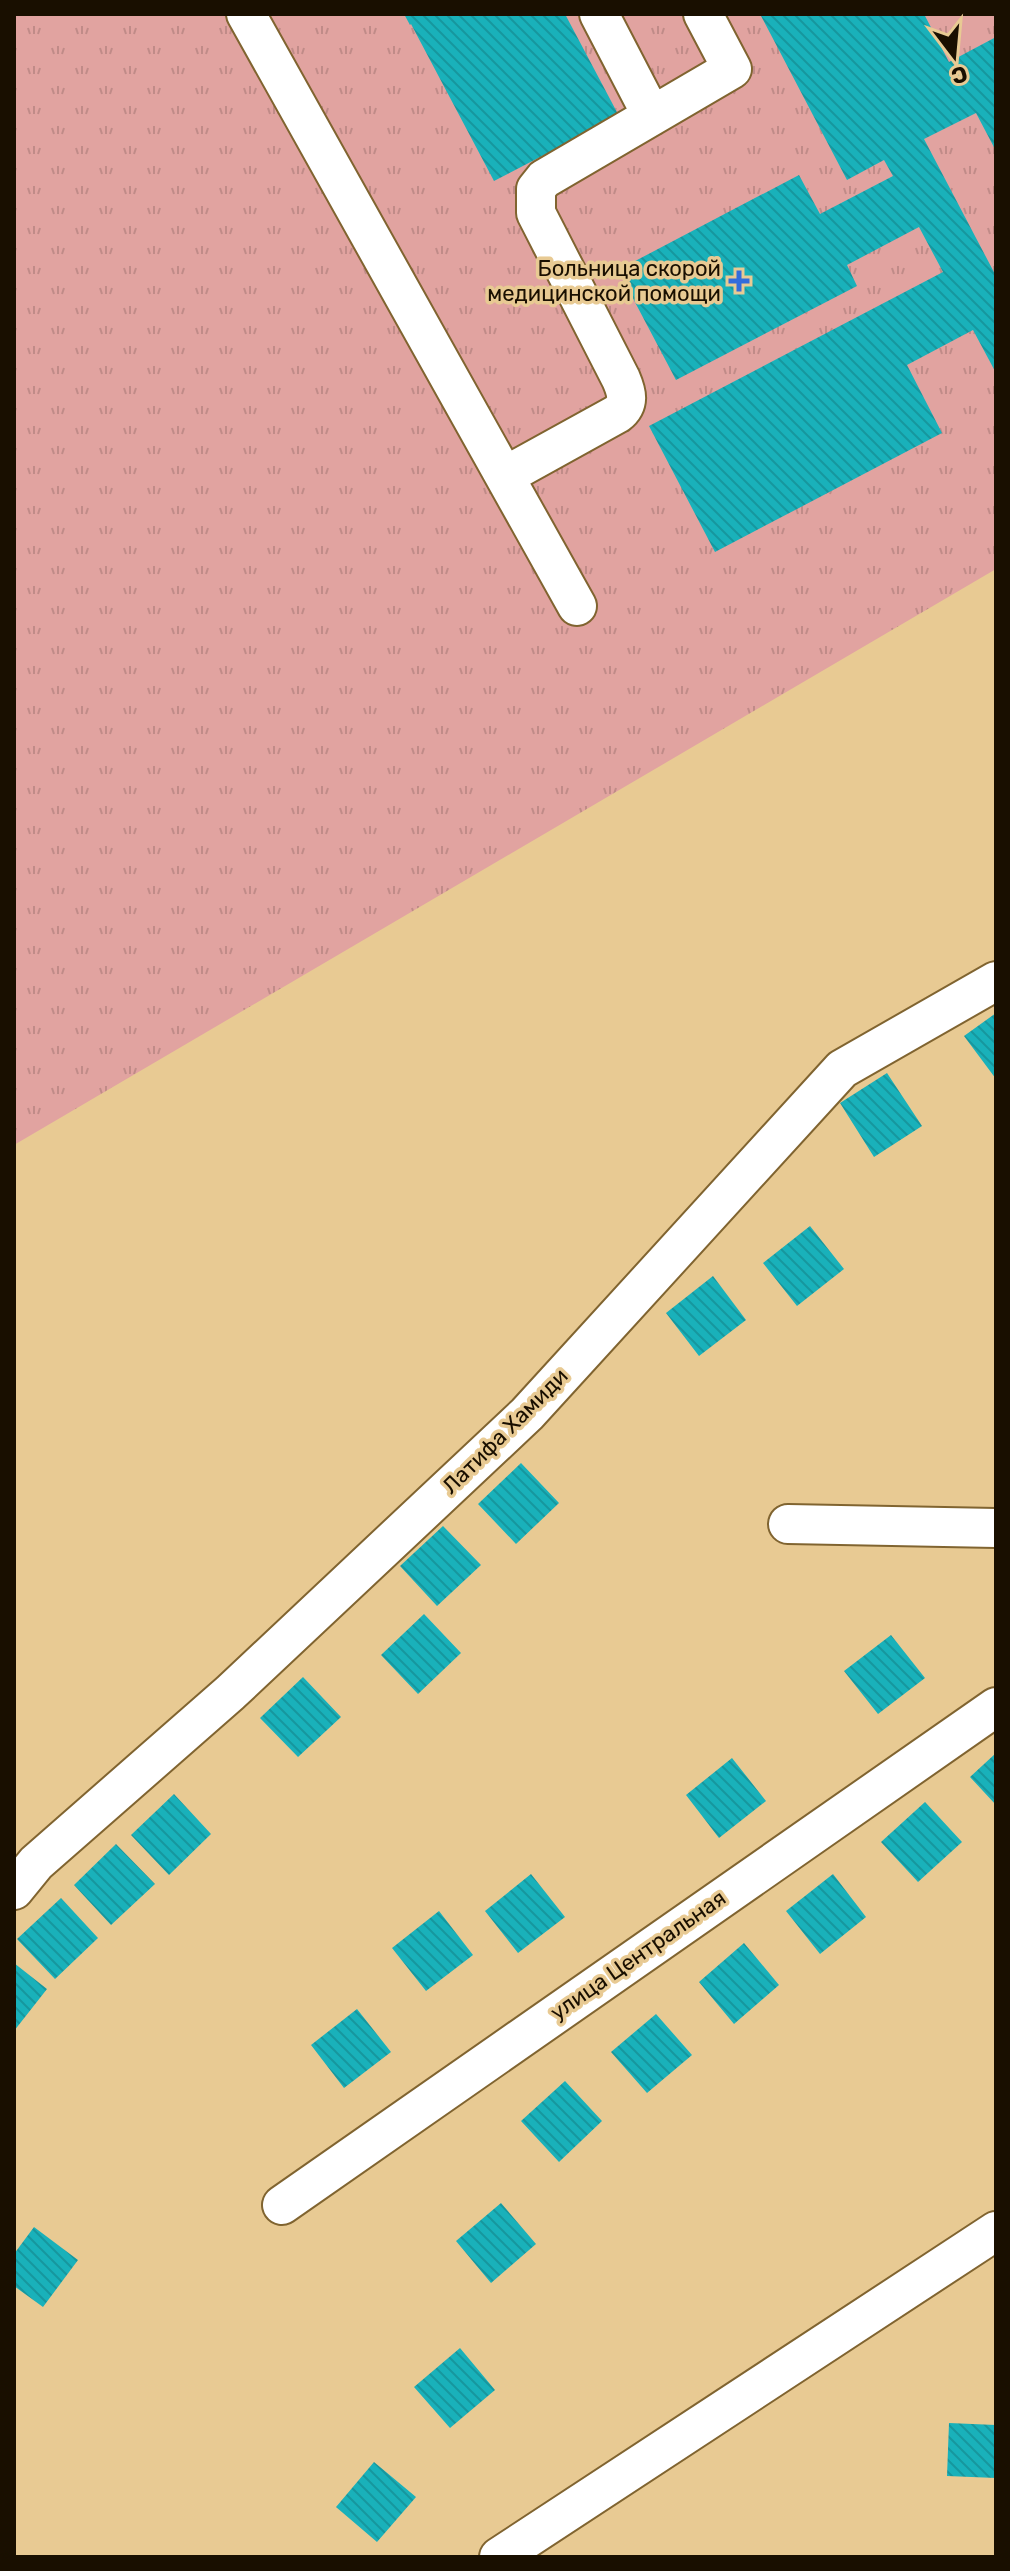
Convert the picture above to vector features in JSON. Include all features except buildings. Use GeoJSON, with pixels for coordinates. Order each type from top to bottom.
{"type":"FeatureCollection","features":[{"type":"Feature","properties":{"kind":"street"},"geometry":{"type":"LineString","coordinates":[[246,14],[577,606]]}},
{"type":"Feature","properties":{"kind":"street"},"geometry":{"type":"LineString","coordinates":[[599,14],[652,116]]}},
{"type":"Feature","properties":{"kind":"street"},"geometry":{"type":"LineString","coordinates":[[505,476],[625,408],[626,389],[536,213],[536,189],[544,179],[732,69],[703,14]]}},
{"type":"Feature","properties":{"kind":"street","name":"Латифа Хамиди"},"geometry":{"type":"LineString","coordinates":[[14,1890],[36,1863],[230,1693],[527,1414],[842,1069],[996,981]]}},
{"type":"Feature","properties":{"kind":"street"},"geometry":{"type":"LineString","coordinates":[[788,1524],[996,1528]]}},
{"type":"Feature","properties":{"kind":"street","name":"улица Центральная"},"geometry":{"type":"LineString","coordinates":[[282,2205],[996,1707]]}},
{"type":"Feature","properties":{"kind":"street"},"geometry":{"type":"LineString","coordinates":[[499,2557],[996,2231]]}},
{"type":"Feature","properties":{"kind":"green space"},"geometry":{"type":"Polygon","coordinates":[[[14,14],[996,14],[996,569],[14,1145],[14,14]]]}},
{"type":"Feature","properties":{"kind":"place","name":"Больница скорой медицинской помощи"},"geometry":{"type":"Point","coordinates":[739,281]}}]}
